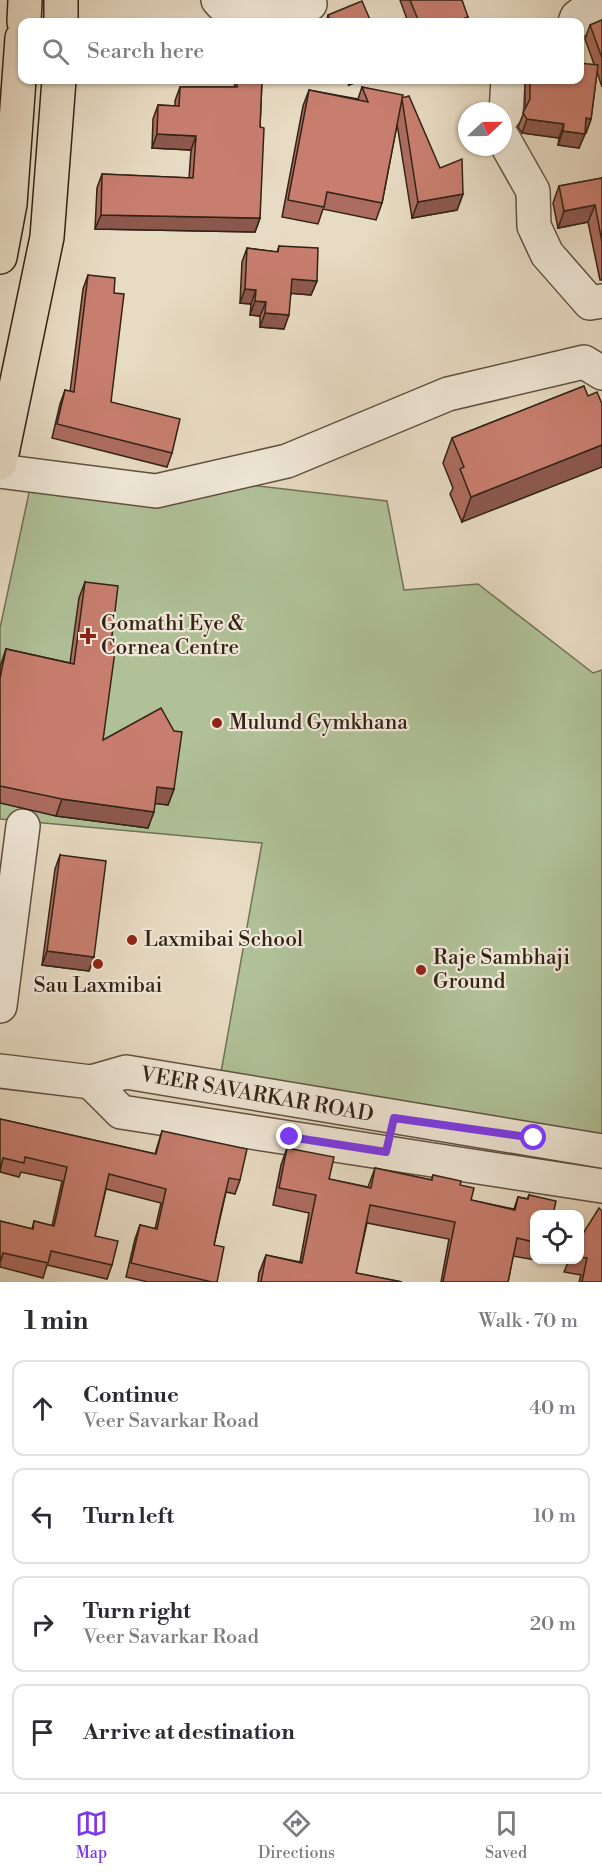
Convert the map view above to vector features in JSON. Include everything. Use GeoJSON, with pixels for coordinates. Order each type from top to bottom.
{"type":"FeatureCollection","features":[{"type":"Feature","properties":{"kind":"main road"},"geometry":{"type":"LineString","coordinates":[[24,18],[25,0]]}},
{"type":"Feature","properties":{"kind":"main road"},"geometry":{"type":"LineString","coordinates":[[61,18],[62,0]]}},
{"type":"Feature","properties":{"kind":"main road"},"geometry":{"type":"LineString","coordinates":[[0,257],[18,79]]}},
{"type":"Feature","properties":{"kind":"main road"},"geometry":{"type":"LineString","coordinates":[[0,463],[4,416],[47,237],[58,84]]}},
{"type":"Feature","properties":{"kind":"street"},"geometry":{"type":"LineString","coordinates":[[218,0],[224,7],[249,13],[310,4]]}},
{"type":"Feature","properties":{"kind":"street"},"geometry":{"type":"LineString","coordinates":[[577,18],[600,0]]}},
{"type":"Feature","properties":{"kind":"street"},"geometry":{"type":"LineString","coordinates":[[0,48],[18,45]]}},
{"type":"Feature","properties":{"kind":"street"},"geometry":{"type":"LineString","coordinates":[[507,102],[508,84]]}},
{"type":"Feature","properties":{"kind":"street"},"geometry":{"type":"LineString","coordinates":[[512,154],[533,191],[534,226],[547,254],[591,303],[602,301]]}},
{"type":"Feature","properties":{"kind":"street"},"geometry":{"type":"LineString","coordinates":[[0,471],[156,491],[287,461],[448,394],[584,362],[602,373]]}},
{"type":"Feature","properties":{"kind":"street"},"geometry":{"type":"LineString","coordinates":[[0,1006],[22,826]]}},
{"type":"Feature","properties":{"kind":"street","name":"VEER SAVARKAR ROAD"},"geometry":{"type":"LineString","coordinates":[[0,1071],[92,1082],[126,1072],[597,1150]]}},
{"type":"Feature","properties":{"kind":"street"},"geometry":{"type":"LineString","coordinates":[[155,1117],[162,1079]]}},
{"type":"Feature","properties":{"kind":"street","name":"VEER SAVARKAR ROAD"},"geometry":{"type":"LineString","coordinates":[[92,1082],[121,1112],[594,1185]]}},
{"type":"Feature","properties":{"kind":"street"},"geometry":{"type":"LineString","coordinates":[[290,1137],[298,1100]]}},
{"type":"Feature","properties":{"kind":"street"},"geometry":{"type":"LineString","coordinates":[[386,1152],[394,1118]]}},
{"type":"Feature","properties":{"kind":"street"},"geometry":{"type":"LineString","coordinates":[[526,1173],[534,1138]]}},
{"type":"Feature","properties":{"kind":"street"},"geometry":{"type":"LineString","coordinates":[[594,1185],[597,1150]]}},
{"type":"Feature","properties":{"kind":"green space"},"geometry":{"type":"Polygon","coordinates":[[[36,460],[387,501],[404,590],[478,584],[593,673],[602,670],[602,1140],[220,1078],[262,843],[0,819],[0,628],[36,460]]]}},
{"type":"Feature","properties":{"kind":"building"},"geometry":{"type":"Polygon","coordinates":[[[410,0],[462,0],[468,17],[465,18],[417,18],[410,0]]]}},
{"type":"Feature","properties":{"kind":"building"},"geometry":{"type":"Polygon","coordinates":[[[362,1],[369,18],[329,18],[328,15],[362,1]]]}},
{"type":"Feature","properties":{"kind":"building"},"geometry":{"type":"Polygon","coordinates":[[[602,20],[602,58],[590,25],[602,20]]]}},
{"type":"Feature","properties":{"kind":"building"},"geometry":{"type":"Polygon","coordinates":[[[584,64],[598,65],[591,119],[586,118],[585,134],[563,131],[564,124],[527,119],[523,113],[530,99],[530,84],[584,84],[584,64]]]}},
{"type":"Feature","properties":{"kind":"building"},"geometry":{"type":"Polygon","coordinates":[[[237,84],[262,84],[260,127],[264,128],[260,218],[101,215],[102,174],[193,178],[196,136],[157,134],[158,105],[179,106],[180,87],[237,87],[237,84]]]}},
{"type":"Feature","properties":{"kind":"building"},"geometry":{"type":"Polygon","coordinates":[[[362,87],[403,95],[402,98],[409,96],[440,168],[462,159],[463,194],[418,202],[402,99],[382,203],[327,192],[324,207],[288,200],[309,90],[368,102],[362,87]]]}},
{"type":"Feature","properties":{"kind":"building"},"geometry":{"type":"Polygon","coordinates":[[[602,178],[602,242],[595,205],[564,211],[559,186],[602,178]]]}},
{"type":"Feature","properties":{"kind":"building"},"geometry":{"type":"Polygon","coordinates":[[[279,246],[318,248],[317,281],[292,279],[289,315],[265,313],[266,302],[255,301],[256,290],[245,289],[247,248],[278,252],[279,246]]]}},
{"type":"Feature","properties":{"kind":"building"},"geometry":{"type":"Polygon","coordinates":[[[88,275],[115,278],[114,293],[124,294],[111,402],[180,419],[172,453],[57,424],[65,390],[74,392],[88,275]]]}},
{"type":"Feature","properties":{"kind":"building"},"geometry":{"type":"Polygon","coordinates":[[[584,386],[588,396],[597,392],[602,404],[602,445],[471,497],[460,469],[464,467],[452,438],[584,386]]]}},
{"type":"Feature","properties":{"kind":"building"},"geometry":{"type":"Polygon","coordinates":[[[85,582],[118,586],[111,644],[116,644],[103,740],[161,708],[174,731],[182,732],[174,789],[157,787],[154,812],[62,799],[0,786],[0,678],[6,649],[74,664],[85,582]]]}},
{"type":"Feature","properties":{"kind":"building"},"geometry":{"type":"Polygon","coordinates":[[[60,855],[106,861],[94,957],[47,951],[60,855]]]}},
{"type":"Feature","properties":{"kind":"building"},"geometry":{"type":"Polygon","coordinates":[[[0,1119],[156,1154],[162,1131],[247,1149],[240,1180],[229,1178],[221,1212],[214,1245],[224,1247],[217,1282],[131,1263],[140,1225],[157,1229],[166,1189],[109,1174],[95,1236],[118,1241],[112,1265],[51,1251],[48,1263],[3,1253],[1,1260],[0,1221],[33,1229],[34,1221],[54,1226],[67,1167],[25,1157],[24,1163],[3,1158],[0,1171],[0,1119]]]}},
{"type":"Feature","properties":{"kind":"building"},"geometry":{"type":"Polygon","coordinates":[[[287,1148],[334,1157],[329,1179],[371,1188],[375,1168],[432,1180],[433,1175],[461,1181],[460,1185],[474,1188],[471,1200],[515,1210],[518,1197],[528,1199],[529,1195],[556,1201],[554,1210],[530,1210],[530,1241],[517,1238],[508,1282],[443,1282],[455,1222],[370,1205],[356,1273],[402,1282],[261,1282],[266,1255],[302,1263],[316,1195],[279,1188],[287,1148]]]}},
{"type":"Feature","properties":{"kind":"building"},"geometry":{"type":"Polygon","coordinates":[[[599,1208],[602,1211],[602,1282],[582,1282],[587,1258],[584,1258],[584,1232],[599,1208]]]}},
{"type":"Feature","properties":{"kind":"place","name":"Gomathi Eye & Cornea Centre"},"geometry":{"type":"Point","coordinates":[88,636]}},
{"type":"Feature","properties":{"kind":"place","name":"Mulund Gymkhana"},"geometry":{"type":"Point","coordinates":[217,723]}},
{"type":"Feature","properties":{"kind":"place","name":"Laxmibai School"},"geometry":{"type":"Point","coordinates":[132,940]}},
{"type":"Feature","properties":{"kind":"place","name":"Sau Laxmibai"},"geometry":{"type":"Point","coordinates":[98,964]}},
{"type":"Feature","properties":{"kind":"place","name":"Raje Sambhaji Ground"},"geometry":{"type":"Point","coordinates":[421,970]}},
{"type":"Feature","properties":{"kind":"route"},"geometry":{"type":"LineString","coordinates":[[290,1137],[386,1152],[394,1118],[534,1138]]}}]}
